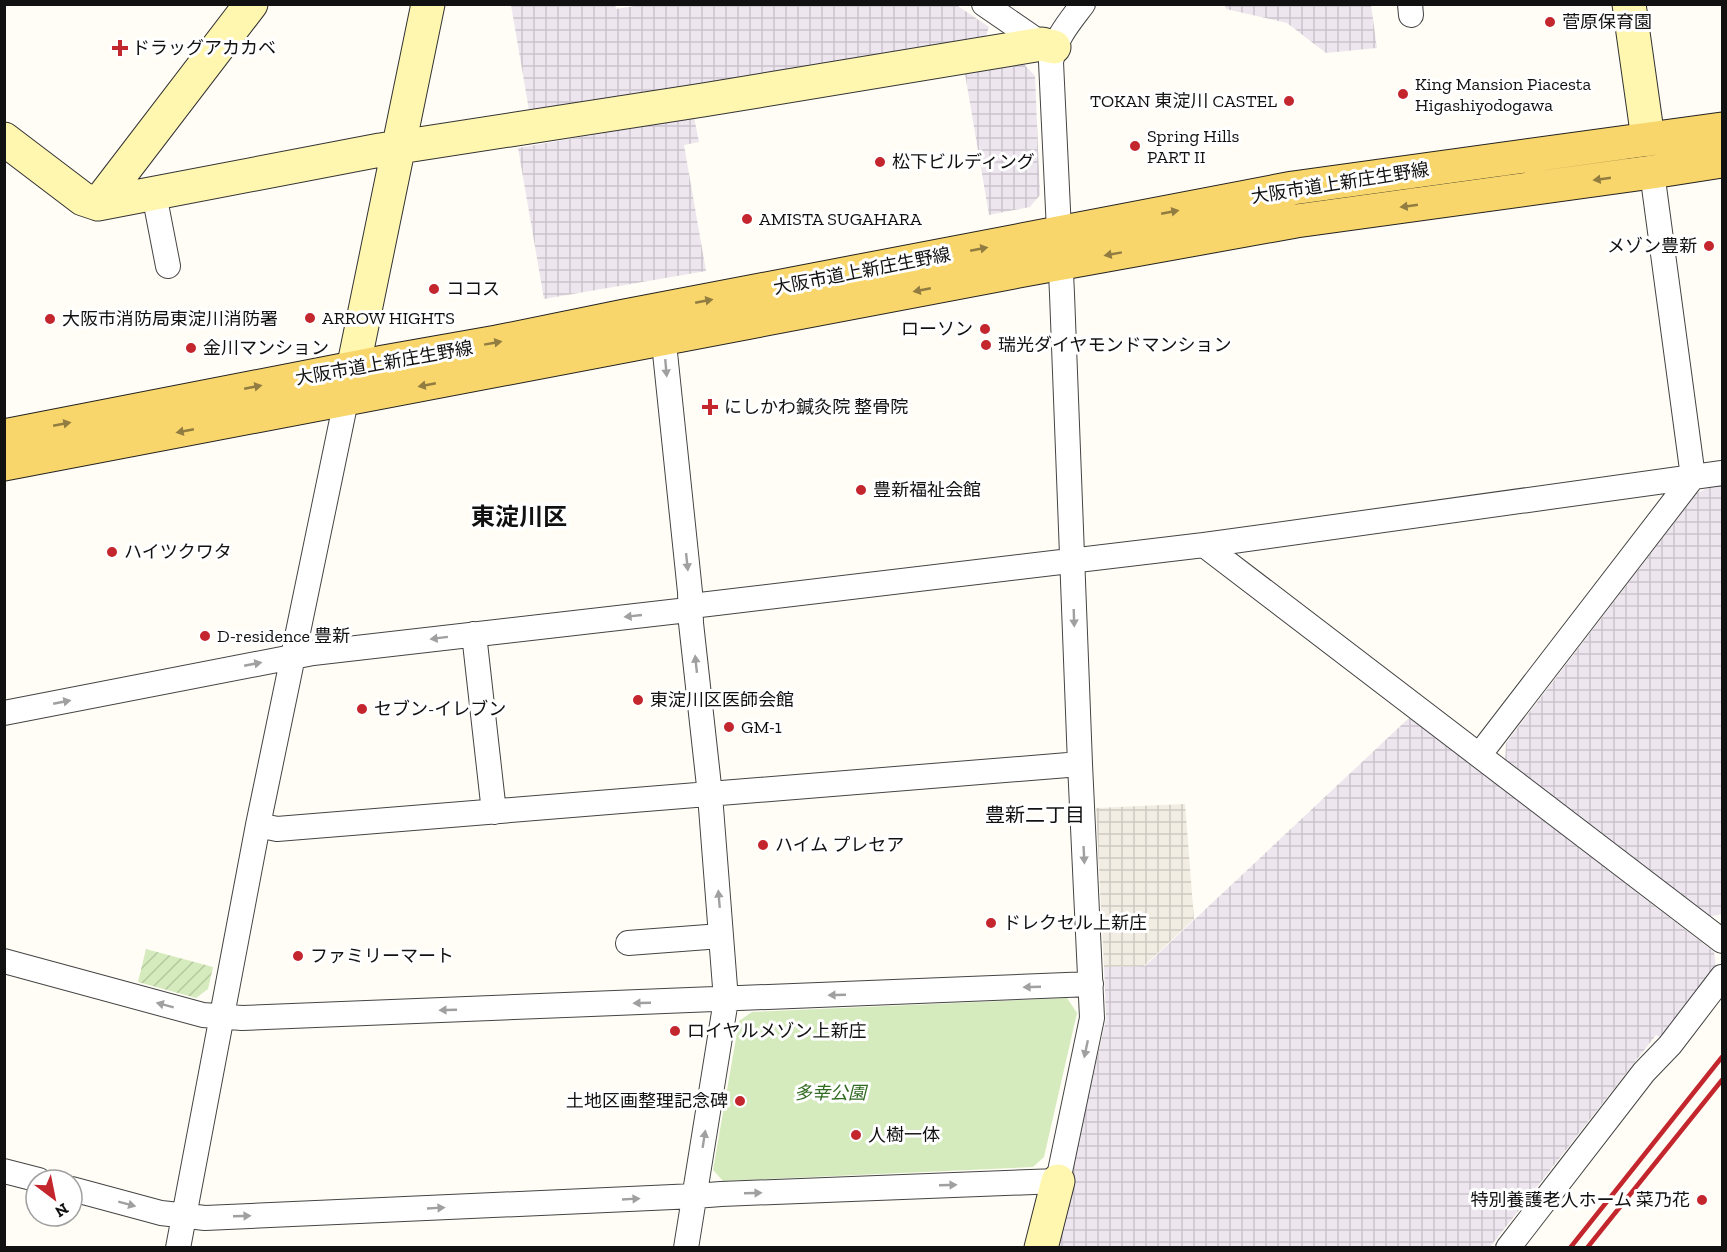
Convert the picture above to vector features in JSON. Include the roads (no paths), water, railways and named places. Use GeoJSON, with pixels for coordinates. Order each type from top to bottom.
{"type":"FeatureCollection","features":[{"type":"Feature","properties":{"kind":"main road","name":"大阪市道上新庄生野線"},"geometry":{"type":"LineString","coordinates":[[4,464],[349,385],[497,342],[662,324],[1059,248],[1293,188],[1722,129]]}},
{"type":"Feature","properties":{"kind":"main road","name":"大阪市道上新庄生野線"},"geometry":{"type":"LineString","coordinates":[[1059,248],[1296,221],[1652,172],[1722,160]]}},
{"type":"Feature","properties":{"kind":"main road","name":"大阪市道上新庄生野線"},"geometry":{"type":"LineString","coordinates":[[4,436],[349,385]]}},
{"type":"Feature","properties":{"kind":"street"},"geometry":{"type":"LineString","coordinates":[[98,204],[251,4]]}},
{"type":"Feature","properties":{"kind":"street"},"geometry":{"type":"LineString","coordinates":[[177,1248],[258,825],[428,4]]}},
{"type":"Feature","properties":{"kind":"street"},"geometry":{"type":"LineString","coordinates":[[984,4],[1048,45],[1051,62],[1092,1018],[1058,1181],[1041,1248]]}},
{"type":"Feature","properties":{"kind":"street"},"geometry":{"type":"LineString","coordinates":[[4,139],[83,199],[98,204],[398,147],[1048,45],[1060,34],[1083,4]]}},
{"type":"Feature","properties":{"kind":"street"},"geometry":{"type":"LineString","coordinates":[[1629,4],[1648,140]]}},
{"type":"Feature","properties":{"kind":"street"},"geometry":{"type":"LineString","coordinates":[[1480,754],[1693,477],[1652,172]]}},
{"type":"Feature","properties":{"kind":"street"},"geometry":{"type":"LineString","coordinates":[[154,194],[168,266]]}},
{"type":"Feature","properties":{"kind":"street"},"geometry":{"type":"LineString","coordinates":[[662,324],[710,795],[726,1000],[686,1248]]}},
{"type":"Feature","properties":{"kind":"street"},"geometry":{"type":"LineString","coordinates":[[4,713],[293,657],[1204,545],[1722,473]]}},
{"type":"Feature","properties":{"kind":"street"},"geometry":{"type":"LineString","coordinates":[[1204,545],[1722,941]]}},
{"type":"Feature","properties":{"kind":"street"},"geometry":{"type":"LineString","coordinates":[[474,634],[494,812]]}},
{"type":"Feature","properties":{"kind":"street"},"geometry":{"type":"LineString","coordinates":[[258,825],[277,829],[1080,764]]}},
{"type":"Feature","properties":{"kind":"street"},"geometry":{"type":"LineString","coordinates":[[628,943],[722,936]]}},
{"type":"Feature","properties":{"kind":"street"},"geometry":{"type":"LineString","coordinates":[[4,961],[203,1016],[221,1018],[1090,984]]}},
{"type":"Feature","properties":{"kind":"street"},"geometry":{"type":"LineString","coordinates":[[1508,1248],[1644,1072],[1670,1045],[1722,976]]}},
{"type":"Feature","properties":{"kind":"street"},"geometry":{"type":"LineString","coordinates":[[4,1171],[24,1176]]}},
{"type":"Feature","properties":{"kind":"street"},"geometry":{"type":"LineString","coordinates":[[84,1192],[161,1213],[205,1218],[1058,1181]]}},
{"type":"Feature","properties":{"kind":"railway"},"geometry":{"type":"LineString","coordinates":[[1570,1248],[1722,1057]]}},
{"type":"Feature","properties":{"kind":"railway"},"geometry":{"type":"LineString","coordinates":[[1587,1248],[1722,1080]]}},
{"type":"Feature","properties":{"kind":"place","name":"菅原保育園"},"geometry":{"type":"Point","coordinates":[1550,22]}},
{"type":"Feature","properties":{"kind":"place","name":"ドラッグアカカベ"},"geometry":{"type":"Point","coordinates":[120,48]}},
{"type":"Feature","properties":{"kind":"place","name":"King Mansion Piacesta Higashiyodogawa"},"geometry":{"type":"Point","coordinates":[1403,94]}},
{"type":"Feature","properties":{"kind":"place","name":"TOKAN 東淀川 CASTEL"},"geometry":{"type":"Point","coordinates":[1289,101]}},
{"type":"Feature","properties":{"kind":"place","name":"Spring Hills PART II"},"geometry":{"type":"Point","coordinates":[1135,146]}},
{"type":"Feature","properties":{"kind":"place","name":"松下ビルディング"},"geometry":{"type":"Point","coordinates":[880,162]}},
{"type":"Feature","properties":{"kind":"place","name":"AMISTA SUGAHARA"},"geometry":{"type":"Point","coordinates":[747,219]}},
{"type":"Feature","properties":{"kind":"place","name":"メゾン豊新"},"geometry":{"type":"Point","coordinates":[1709,246]}},
{"type":"Feature","properties":{"kind":"place","name":"ココス"},"geometry":{"type":"Point","coordinates":[434,289]}},
{"type":"Feature","properties":{"kind":"place","name":"ARROW HIGHTS"},"geometry":{"type":"Point","coordinates":[310,318]}},
{"type":"Feature","properties":{"kind":"place","name":"大阪市消防局東淀川消防署"},"geometry":{"type":"Point","coordinates":[50,319]}},
{"type":"Feature","properties":{"kind":"place","name":"ローソン"},"geometry":{"type":"Point","coordinates":[985,329]}},
{"type":"Feature","properties":{"kind":"place","name":"瑞光ダイヤモンドマンション"},"geometry":{"type":"Point","coordinates":[986,345]}},
{"type":"Feature","properties":{"kind":"place","name":"金川マンション"},"geometry":{"type":"Point","coordinates":[191,348]}},
{"type":"Feature","properties":{"kind":"place","name":"にしかわ鍼灸院 整骨院"},"geometry":{"type":"Point","coordinates":[710,407]}},
{"type":"Feature","properties":{"kind":"place","name":"豊新福祉会館"},"geometry":{"type":"Point","coordinates":[861,490]}},
{"type":"Feature","properties":{"kind":"place","name":"ハイツクワタ"},"geometry":{"type":"Point","coordinates":[112,552]}},
{"type":"Feature","properties":{"kind":"place","name":"D-residence 豊新"},"geometry":{"type":"Point","coordinates":[205,636]}},
{"type":"Feature","properties":{"kind":"place","name":"東淀川区医師会館"},"geometry":{"type":"Point","coordinates":[638,700]}},
{"type":"Feature","properties":{"kind":"place","name":"セブン-イレブン"},"geometry":{"type":"Point","coordinates":[362,709]}},
{"type":"Feature","properties":{"kind":"place","name":"GM-1"},"geometry":{"type":"Point","coordinates":[729,727]}},
{"type":"Feature","properties":{"kind":"place","name":"ハイム プレセア"},"geometry":{"type":"Point","coordinates":[763,845]}},
{"type":"Feature","properties":{"kind":"place","name":"ドレクセル上新庄"},"geometry":{"type":"Point","coordinates":[991,923]}},
{"type":"Feature","properties":{"kind":"place","name":"ファミリーマート"},"geometry":{"type":"Point","coordinates":[298,956]}},
{"type":"Feature","properties":{"kind":"place","name":"ロイヤルメゾン上新庄"},"geometry":{"type":"Point","coordinates":[675,1031]}},
{"type":"Feature","properties":{"kind":"place","name":"土地区画整理記念碑"},"geometry":{"type":"Point","coordinates":[740,1101]}},
{"type":"Feature","properties":{"kind":"place","name":"人樹一体"},"geometry":{"type":"Point","coordinates":[856,1135]}},
{"type":"Feature","properties":{"kind":"place","name":"特別養護老人ホーム 菜乃花"},"geometry":{"type":"Point","coordinates":[1702,1200]}},
{"type":"Feature","properties":{"kind":"district","name":"東淀川区"},"geometry":{"type":"Point","coordinates":[519,517]}},
{"type":"Feature","properties":{"kind":"district","name":"豊新二丁目"},"geometry":{"type":"Point","coordinates":[1035,815]}},
{"type":"Feature","properties":{"kind":"park label","name":"多幸公園"},"geometry":{"type":"Point","coordinates":[830,1093]}}]}
